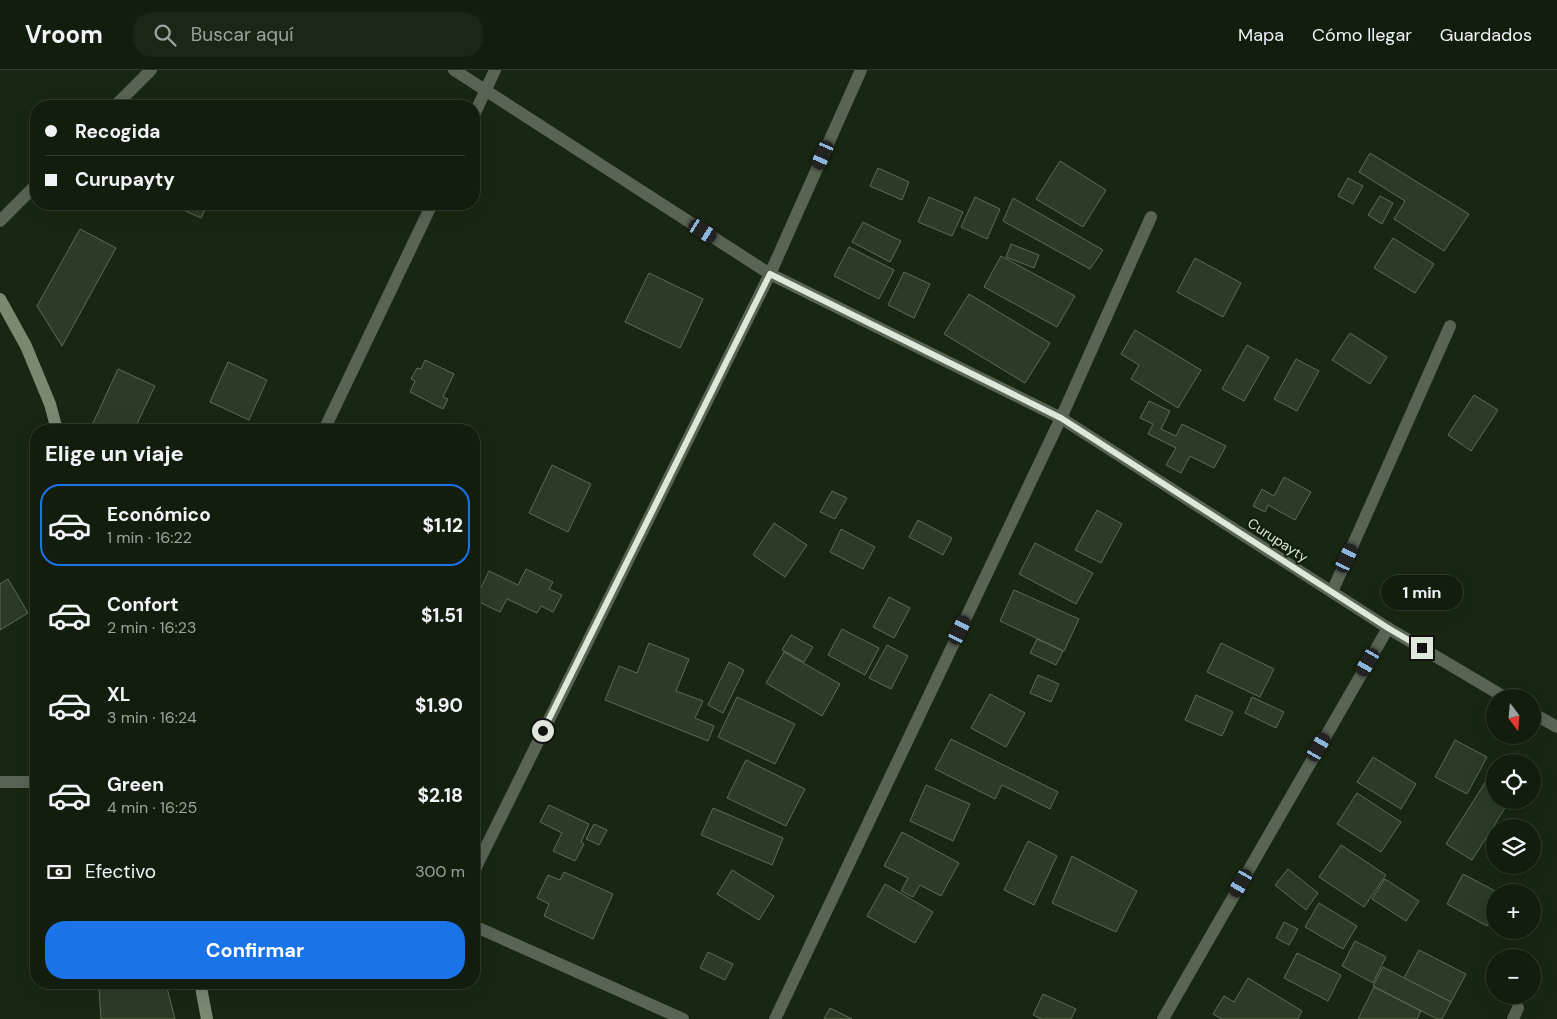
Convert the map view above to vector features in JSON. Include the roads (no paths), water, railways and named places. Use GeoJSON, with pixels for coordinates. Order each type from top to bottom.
{"type":"FeatureCollection","features":[{"type":"Feature","properties":{"kind":"street"},"geometry":{"type":"LineString","coordinates":[[121,100],[151,70]]}},
{"type":"Feature","properties":{"kind":"street","name":"Curupayty"},"geometry":{"type":"LineString","coordinates":[[454,70],[770,274],[1061,418],[1388,628],[1491,689]]}},
{"type":"Feature","properties":{"kind":"street"},"geometry":{"type":"LineString","coordinates":[[480,102],[495,70]]}},
{"type":"Feature","properties":{"kind":"street"},"geometry":{"type":"LineString","coordinates":[[480,859],[770,274],[861,70]]}},
{"type":"Feature","properties":{"kind":"street"},"geometry":{"type":"LineString","coordinates":[[0,221],[30,191]]}},
{"type":"Feature","properties":{"kind":"street"},"geometry":{"type":"LineString","coordinates":[[327,424],[429,210]]}},
{"type":"Feature","properties":{"kind":"street"},"geometry":{"type":"LineString","coordinates":[[775,1019],[1061,418],[1152,217]]}},
{"type":"Feature","properties":{"kind":"street"},"geometry":{"type":"LineString","coordinates":[[0,299],[26,346],[50,404],[55,424]]}},
{"type":"Feature","properties":{"kind":"street"},"geometry":{"type":"LineString","coordinates":[[1332,592],[1450,326]]}},
{"type":"Feature","properties":{"kind":"street"},"geometry":{"type":"LineString","coordinates":[[1163,1019],[1388,628]]}},
{"type":"Feature","properties":{"kind":"street"},"geometry":{"type":"LineString","coordinates":[[1541,718],[1557,727]]}},
{"type":"Feature","properties":{"kind":"street"},"geometry":{"type":"LineString","coordinates":[[0,782],[30,782]]}},
{"type":"Feature","properties":{"kind":"street"},"geometry":{"type":"LineString","coordinates":[[480,929],[683,1019]]}},
{"type":"Feature","properties":{"kind":"street"},"geometry":{"type":"LineString","coordinates":[[202,989],[208,1019]]}}]}
